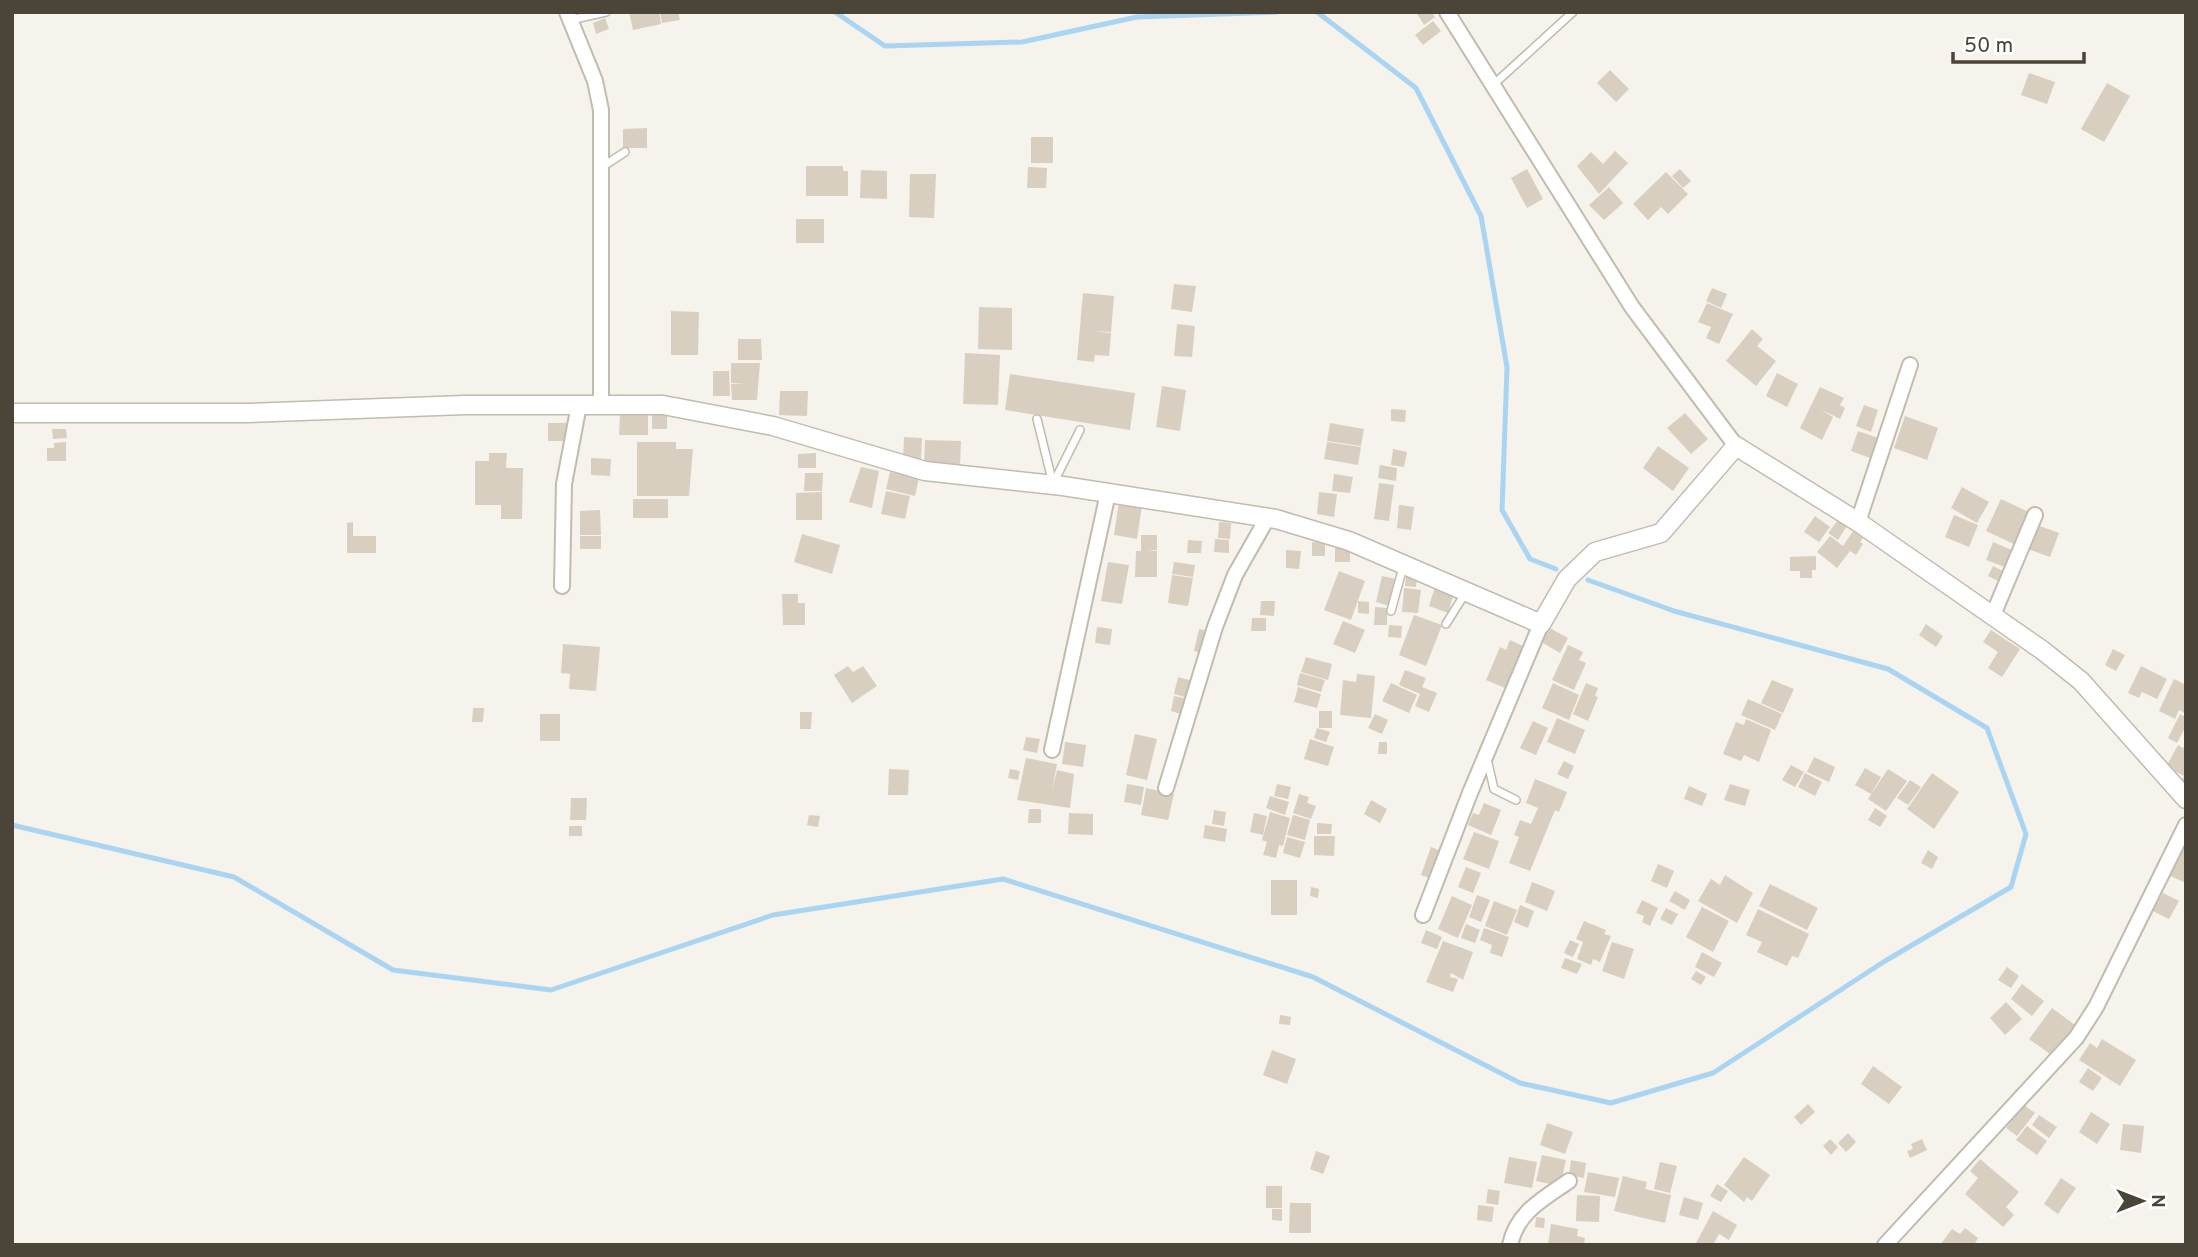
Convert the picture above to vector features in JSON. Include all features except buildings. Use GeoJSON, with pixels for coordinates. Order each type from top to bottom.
{"type":"FeatureCollection","features":[{"type":"Feature","properties":{"kind":"street"},"geometry":{"type":"LineString","coordinates":[[1447,12],[1632,307],[1736,446],[1858,522],[1993,615],[2081,681],[2186,799]]}},
{"type":"Feature","properties":{"kind":"street"},"geometry":{"type":"LineString","coordinates":[[568,16],[597,91],[601,110],[601,405]]}},
{"type":"Feature","properties":{"kind":"street"},"geometry":{"type":"LineString","coordinates":[[1858,522],[1910,365]]}},
{"type":"Feature","properties":{"kind":"street"},"geometry":{"type":"LineString","coordinates":[[12,413],[248,413],[465,405],[663,405],[773,426],[925,471],[1053,484],[1268,517],[1349,541],[1467,591],[1545,616]]}},
{"type":"Feature","properties":{"kind":"street"},"geometry":{"type":"LineString","coordinates":[[562,586],[564,484],[579,405]]}},
{"type":"Feature","properties":{"kind":"street"},"geometry":{"type":"LineString","coordinates":[[1423,915],[1486,753],[1545,616],[1567,579],[1595,552],[1661,533],[1736,446]]}},
{"type":"Feature","properties":{"kind":"street"},"geometry":{"type":"LineString","coordinates":[[1052,750],[1108,493]]}},
{"type":"Feature","properties":{"kind":"street"},"geometry":{"type":"LineString","coordinates":[[1993,615],[2035,515]]}},
{"type":"Feature","properties":{"kind":"street"},"geometry":{"type":"LineString","coordinates":[[1166,788],[1215,627],[1235,575],[1268,517]]}},
{"type":"Feature","properties":{"kind":"street"},"geometry":{"type":"LineString","coordinates":[[1885,1245],[2077,1038],[2096,1007],[2182,842],[2186,825]]}},
{"type":"Feature","properties":{"kind":"street"},"geometry":{"type":"LineString","coordinates":[[1510,1245],[1514,1227],[1525,1212],[1569,1181]]}},
{"type":"Feature","properties":{"kind":"lane"},"geometry":{"type":"LineString","coordinates":[[568,16],[606,12]]}},
{"type":"Feature","properties":{"kind":"lane"},"geometry":{"type":"LineString","coordinates":[[1493,85],[1573,12]]}},
{"type":"Feature","properties":{"kind":"lane"},"geometry":{"type":"LineString","coordinates":[[601,167],[625,152]]}},
{"type":"Feature","properties":{"kind":"lane"},"geometry":{"type":"LineString","coordinates":[[1037,419],[1053,484]]}},
{"type":"Feature","properties":{"kind":"lane"},"geometry":{"type":"LineString","coordinates":[[1053,484],[1080,430]]}},
{"type":"Feature","properties":{"kind":"lane"},"geometry":{"type":"LineString","coordinates":[[1391,611],[1404,563]]}},
{"type":"Feature","properties":{"kind":"lane"},"geometry":{"type":"LineString","coordinates":[[1446,624],[1467,591]]}},
{"type":"Feature","properties":{"kind":"lane"},"geometry":{"type":"LineString","coordinates":[[1486,753],[1494,789],[1516,800]]}},
{"type":"Feature","properties":{"kind":"waterway"},"geometry":{"type":"LineString","coordinates":[[835,12],[885,46],[1022,42],[1137,17],[1277,12]]}},
{"type":"Feature","properties":{"kind":"waterway"},"geometry":{"type":"LineString","coordinates":[[1317,12],[1416,88],[1481,216],[1507,367],[1502,510],[1530,559],[1556,569]]}},
{"type":"Feature","properties":{"kind":"waterway"},"geometry":{"type":"LineString","coordinates":[[12,825],[234,877],[393,970],[551,990],[773,915],[1003,879],[1313,977],[1520,1083],[1611,1103],[1713,1073],[1885,961],[2011,887],[2026,834],[1987,728],[1888,669],[1674,611],[1588,580]]}}]}
